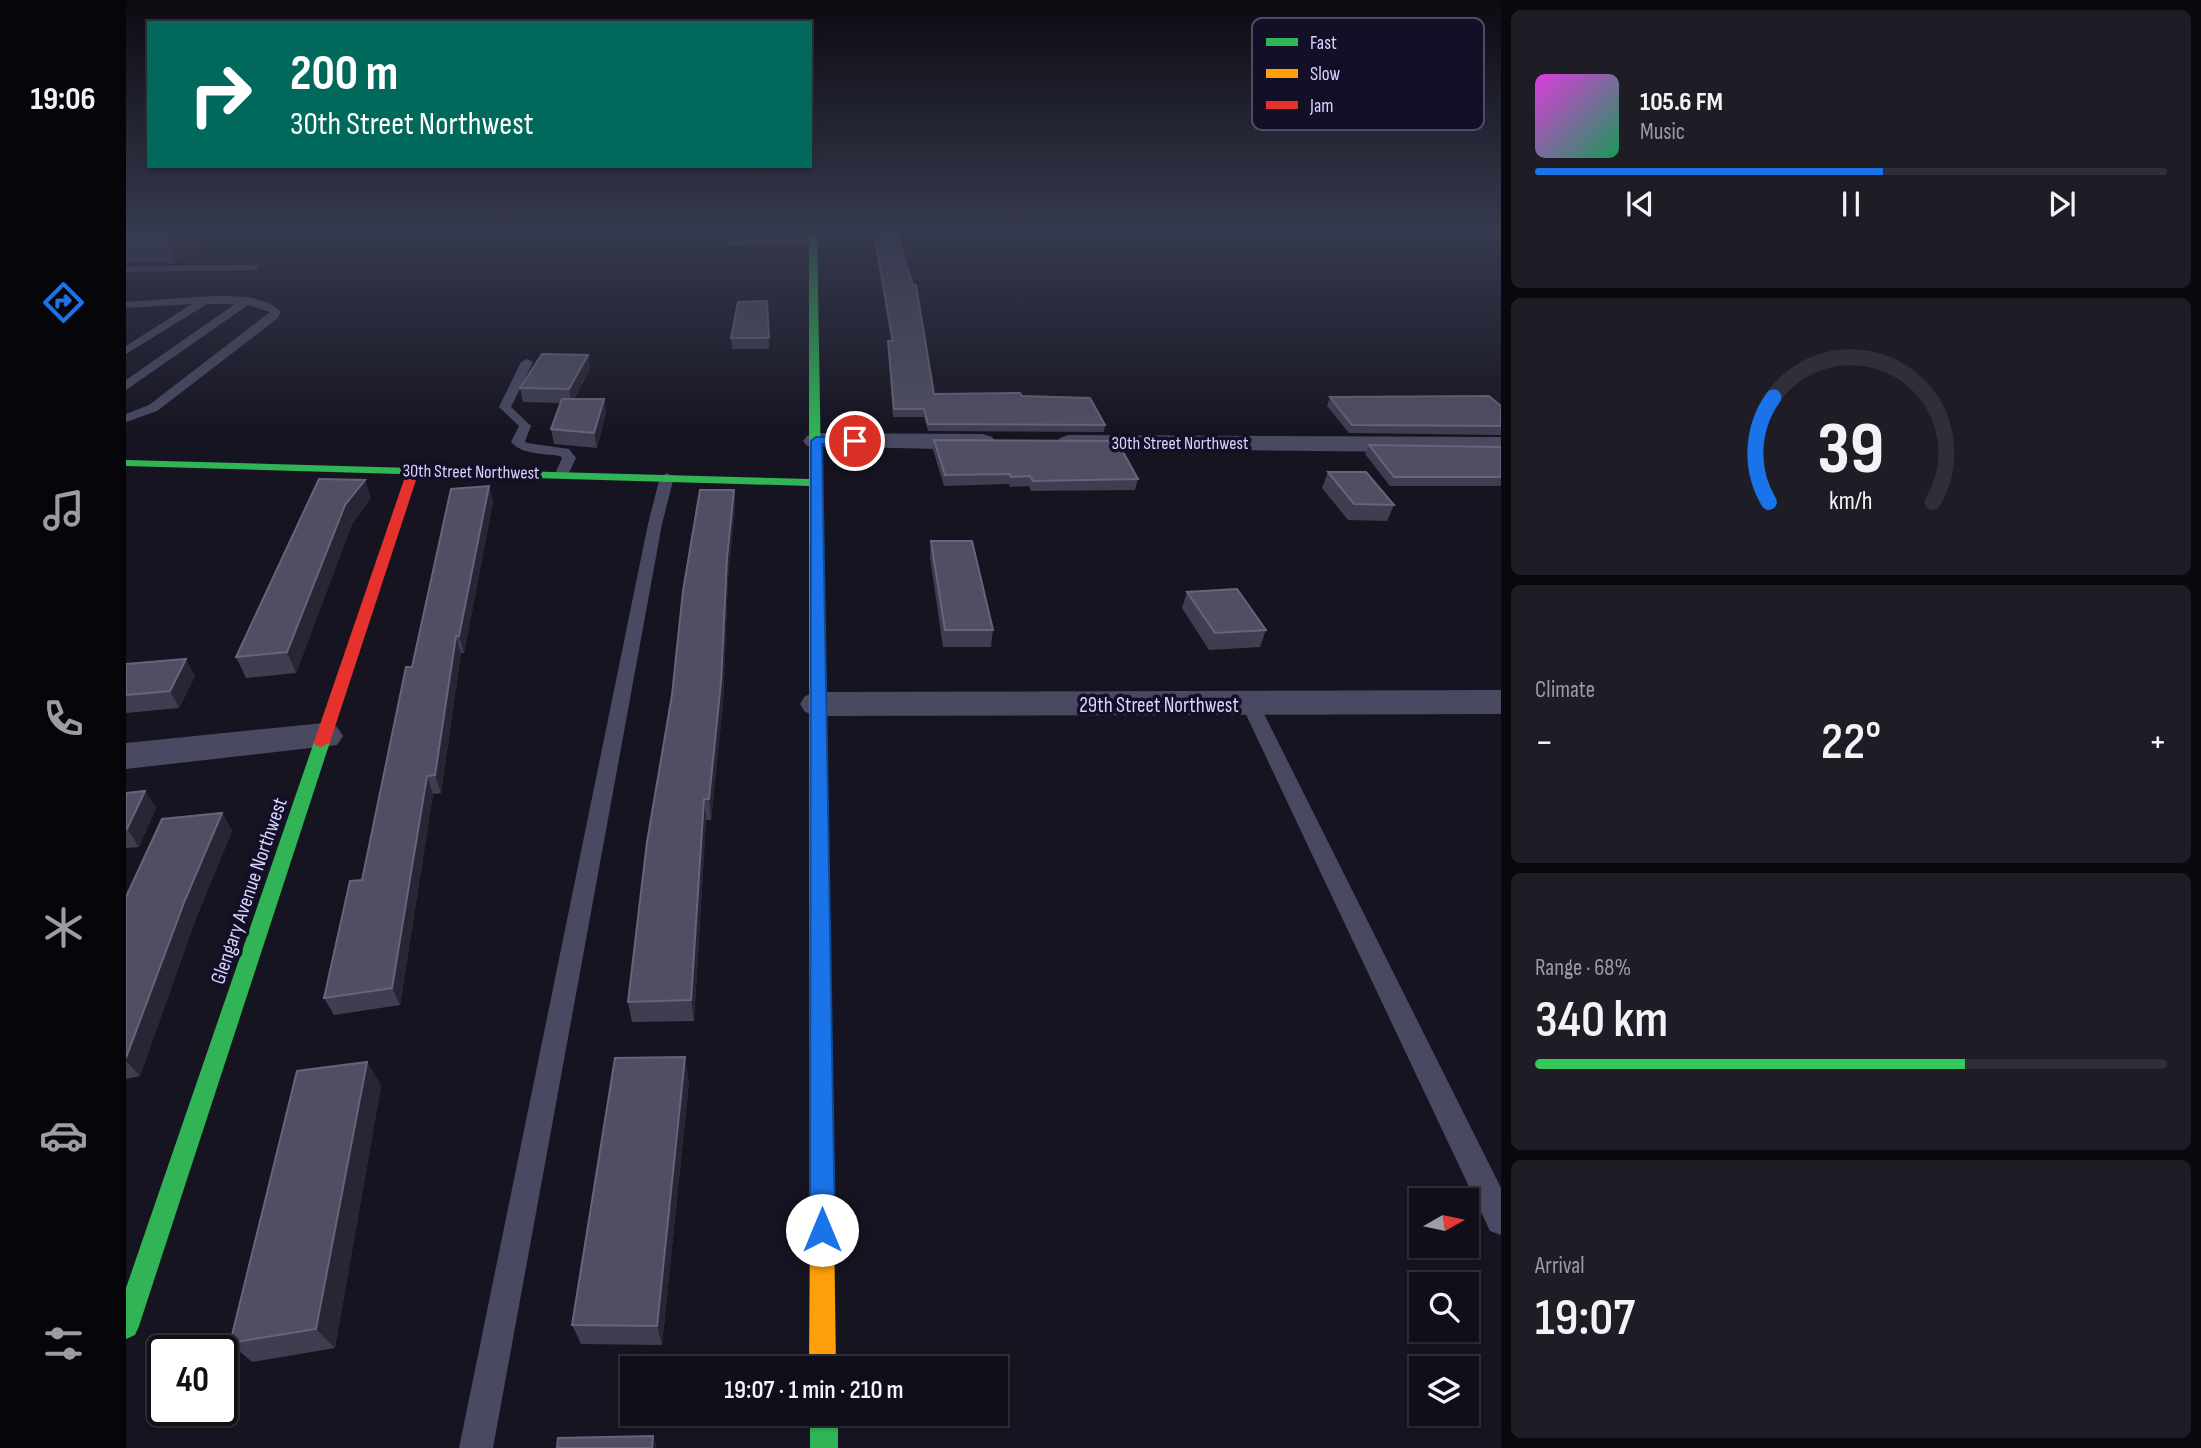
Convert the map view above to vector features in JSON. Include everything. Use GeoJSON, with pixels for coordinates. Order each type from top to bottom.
{"type":"FeatureCollection","features":[{"type":"Feature","properties":{"kind":"street"},"geometry":{"type":"LineString","coordinates":[[814,300],[823,1356]]}},
{"type":"Feature","properties":{"kind":"street"},"geometry":{"type":"LineString","coordinates":[[816,441],[1006,442]]}},
{"type":"Feature","properties":{"kind":"street","name":"30th Street Northwest"},"geometry":{"type":"LineString","coordinates":[[1045,443],[1501,445]]}},
{"type":"Feature","properties":{"kind":"street","name":"30th Street Northwest"},"geometry":{"type":"LineString","coordinates":[[126,463],[816,483]]}},
{"type":"Feature","properties":{"kind":"street","name":"Glengary Avenue Northwest"},"geometry":{"type":"LineString","coordinates":[[126,1326],[141,1232],[324,736],[413,471]]}},
{"type":"Feature","properties":{"kind":"street","name":"29th Street Northwest"},"geometry":{"type":"LineString","coordinates":[[818,704],[1501,702]]}},
{"type":"Feature","properties":{"kind":"street"},"geometry":{"type":"LineString","coordinates":[[126,756],[324,736]]}},
{"type":"Feature","properties":{"kind":"street"},"geometry":{"type":"LineString","coordinates":[[824,1426],[824,1448]]}},
{"type":"Feature","properties":{"kind":"lane"},"geometry":{"type":"LineString","coordinates":[[126,351],[205,300]]}},
{"type":"Feature","properties":{"kind":"lane"},"geometry":{"type":"LineString","coordinates":[[126,305],[205,300],[272,307],[274,316],[153,408],[126,418]]}},
{"type":"Feature","properties":{"kind":"lane"},"geometry":{"type":"LineString","coordinates":[[135,315],[148,303]]}},
{"type":"Feature","properties":{"kind":"lane"},"geometry":{"type":"LineString","coordinates":[[126,386],[244,303]]}},
{"type":"Feature","properties":{"kind":"lane"},"geometry":{"type":"LineString","coordinates":[[527,362],[505,407],[508,412],[522,420],[525,426],[518,442],[523,447],[564,452],[569,458],[562,474]]}},
{"type":"Feature","properties":{"kind":"lane"},"geometry":{"type":"LineString","coordinates":[[476,1448],[654,524],[667,477]]}},
{"type":"Feature","properties":{"kind":"lane"},"geometry":{"type":"LineString","coordinates":[[1250,704],[1501,1220]]}},
{"type":"Feature","properties":{"kind":"building"},"geometry":{"type":"Polygon","coordinates":[[[886,300],[918,300],[934,394],[1020,393],[1022,396],[1090,398],[1105,425],[928,424],[924,409],[894,409],[888,341],[893,341],[886,300]]]}},
{"type":"Feature","properties":{"kind":"building"},"geometry":{"type":"Polygon","coordinates":[[[767,301],[769,338],[731,338],[738,302],[767,301]]]}},
{"type":"Feature","properties":{"kind":"building"},"geometry":{"type":"Polygon","coordinates":[[[542,354],[588,355],[569,389],[520,388],[542,354]]]}},
{"type":"Feature","properties":{"kind":"building"},"geometry":{"type":"Polygon","coordinates":[[[1489,396],[1501,406],[1501,426],[1352,425],[1330,397],[1489,396]]]}},
{"type":"Feature","properties":{"kind":"building"},"geometry":{"type":"Polygon","coordinates":[[[562,399],[604,399],[594,433],[551,429],[562,399]]]}},
{"type":"Feature","properties":{"kind":"building"},"geometry":{"type":"Polygon","coordinates":[[[934,440],[1117,441],[1138,479],[1033,481],[1030,476],[1011,477],[1010,474],[945,475],[934,440]]]}},
{"type":"Feature","properties":{"kind":"building"},"geometry":{"type":"Polygon","coordinates":[[[1369,445],[1501,447],[1501,477],[1394,477],[1369,445]]]}},
{"type":"Feature","properties":{"kind":"building"},"geometry":{"type":"Polygon","coordinates":[[[1328,472],[1366,472],[1394,505],[1354,504],[1328,472]]]}},
{"type":"Feature","properties":{"kind":"building"},"geometry":{"type":"Polygon","coordinates":[[[319,479],[365,480],[345,505],[287,652],[236,657],[319,479]]]}},
{"type":"Feature","properties":{"kind":"building"},"geometry":{"type":"Polygon","coordinates":[[[489,486],[459,636],[456,636],[435,775],[427,776],[392,988],[324,998],[350,881],[362,880],[406,667],[412,667],[451,489],[489,486]]]}},
{"type":"Feature","properties":{"kind":"building"},"geometry":{"type":"Polygon","coordinates":[[[700,490],[734,490],[727,558],[721,682],[709,799],[704,799],[691,1000],[628,1002],[647,842],[672,695],[683,591],[700,490]]]}},
{"type":"Feature","properties":{"kind":"building"},"geometry":{"type":"Polygon","coordinates":[[[931,541],[972,541],[993,630],[945,630],[931,541]]]}},
{"type":"Feature","properties":{"kind":"building"},"geometry":{"type":"Polygon","coordinates":[[[1237,589],[1266,630],[1215,633],[1187,592],[1237,589]]]}},
{"type":"Feature","properties":{"kind":"building"},"geometry":{"type":"Polygon","coordinates":[[[186,659],[170,691],[126,695],[126,664],[186,659]]]}},
{"type":"Feature","properties":{"kind":"building"},"geometry":{"type":"Polygon","coordinates":[[[145,791],[127,829],[126,829],[126,793],[145,791]]]}},
{"type":"Feature","properties":{"kind":"building"},"geometry":{"type":"Polygon","coordinates":[[[222,813],[185,900],[126,1058],[126,897],[162,819],[222,813]]]}},
{"type":"Feature","properties":{"kind":"building"},"geometry":{"type":"Polygon","coordinates":[[[685,1057],[657,1326],[572,1325],[615,1058],[685,1057]]]}},
{"type":"Feature","properties":{"kind":"building"},"geometry":{"type":"Polygon","coordinates":[[[367,1062],[316,1329],[238,1342],[238,1335],[232,1335],[297,1071],[367,1062]]]}},
{"type":"Feature","properties":{"kind":"building"},"geometry":{"type":"Polygon","coordinates":[[[653,1436],[652,1448],[557,1448],[558,1438],[653,1436]]]}},
{"type":"Feature","properties":{"kind":"traffic: fast"},"geometry":{"type":"LineString","coordinates":[[814,300],[820,1048]]}},
{"type":"Feature","properties":{"kind":"traffic: fast"},"geometry":{"type":"LineString","coordinates":[[126,463],[816,483]]}},
{"type":"Feature","properties":{"kind":"traffic: fast"},"geometry":{"type":"LineString","coordinates":[[126,1326],[322,742]]}},
{"type":"Feature","properties":{"kind":"traffic: fast"},"geometry":{"type":"LineString","coordinates":[[824,1426],[824,1448]]}},
{"type":"Feature","properties":{"kind":"traffic: slow"},"geometry":{"type":"LineString","coordinates":[[822,1225],[823,1356]]}},
{"type":"Feature","properties":{"kind":"traffic: jam"},"geometry":{"type":"LineString","coordinates":[[322,742],[413,471]]}},
{"type":"Feature","properties":{"kind":"traffic: jam"},"geometry":{"type":"LineString","coordinates":[[820,1048],[822,1225]]}},
{"type":"Feature","properties":{"kind":"route"},"geometry":{"type":"LineString","coordinates":[[822,1230],[816,441],[855,441]]}}]}
